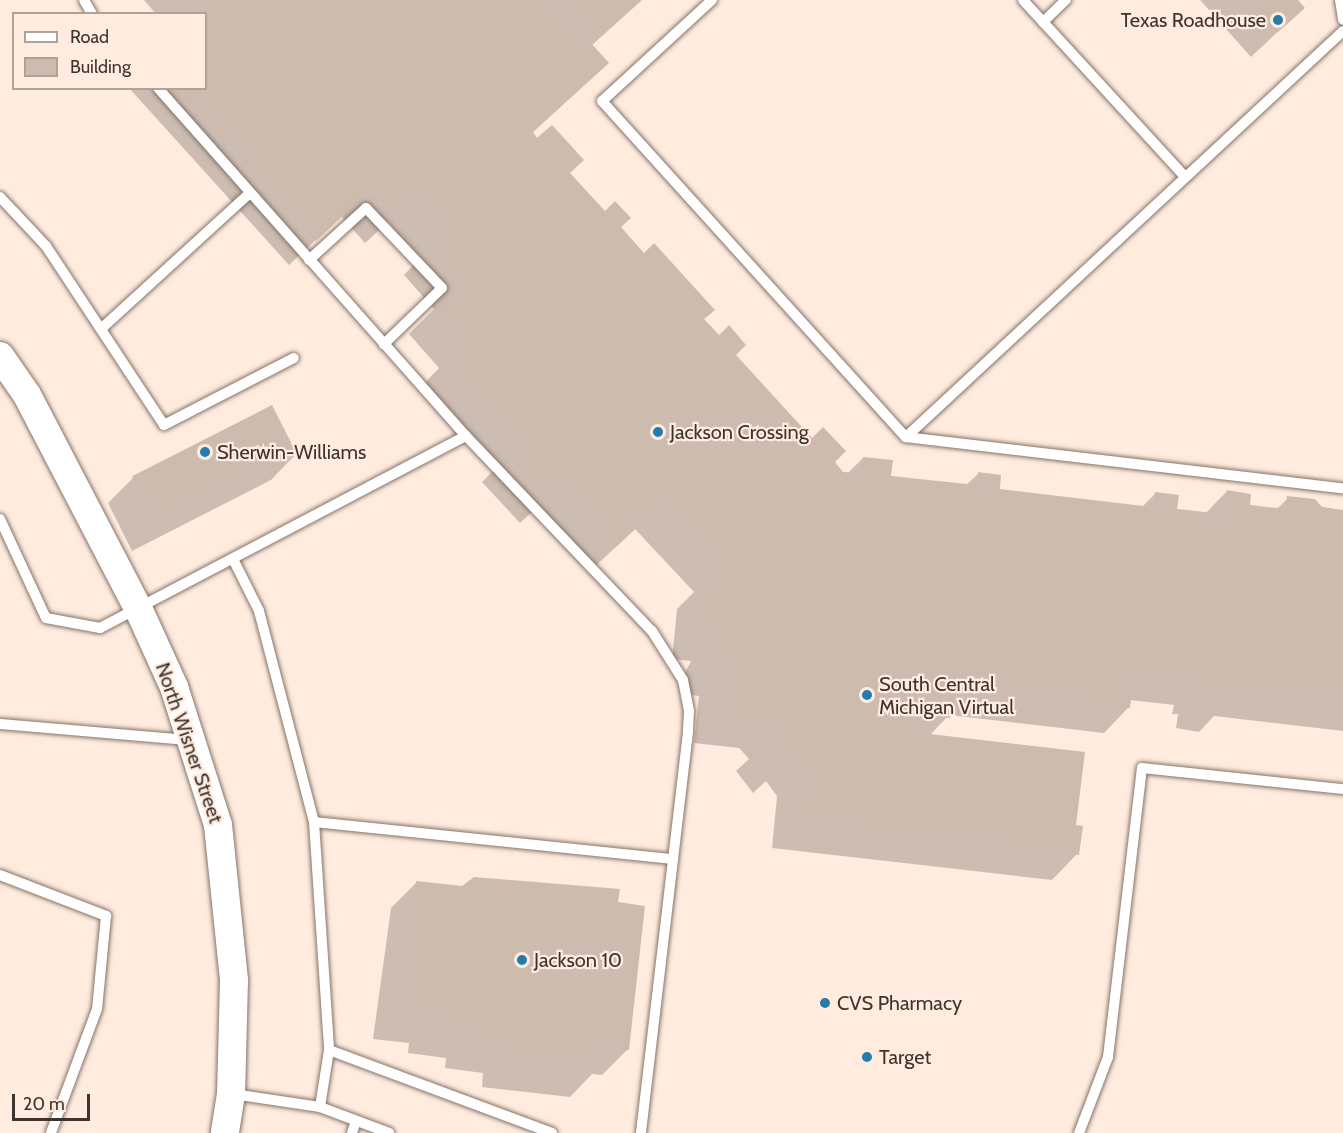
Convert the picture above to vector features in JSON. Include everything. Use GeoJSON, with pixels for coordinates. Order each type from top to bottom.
{"type":"FeatureCollection","features":[{"type":"Feature","properties":{"kind":"street","name":"North Wisner Street"},"geometry":{"type":"LineString","coordinates":[[0,356],[27,395],[138,608],[174,687],[218,825],[228,901],[234,981],[231,1094],[225,1133]]}},
{"type":"Feature","properties":{"kind":"lane"},"geometry":{"type":"LineString","coordinates":[[712,0],[602,101],[906,437],[1343,488]]}},
{"type":"Feature","properties":{"kind":"lane"},"geometry":{"type":"LineString","coordinates":[[1023,0],[1185,177]]}},
{"type":"Feature","properties":{"kind":"lane"},"geometry":{"type":"LineString","coordinates":[[1043,22],[1066,0]]}},
{"type":"Feature","properties":{"kind":"lane"},"geometry":{"type":"LineString","coordinates":[[1340,0],[1343,20]]}},
{"type":"Feature","properties":{"kind":"lane"},"geometry":{"type":"LineString","coordinates":[[906,437],[1343,31]]}},
{"type":"Feature","properties":{"kind":"lane"},"geometry":{"type":"LineString","coordinates":[[160,90],[466,436],[652,631],[675,664],[689,711],[641,1133]]}},
{"type":"Feature","properties":{"kind":"lane"},"geometry":{"type":"LineString","coordinates":[[102,328],[250,193]]}},
{"type":"Feature","properties":{"kind":"lane"},"geometry":{"type":"LineString","coordinates":[[0,197],[46,246],[164,425],[294,358]]}},
{"type":"Feature","properties":{"kind":"lane"},"geometry":{"type":"LineString","coordinates":[[309,260],[366,208],[442,288],[384,344]]}},
{"type":"Feature","properties":{"kind":"lane"},"geometry":{"type":"LineString","coordinates":[[0,519],[46,618],[100,628],[466,436]]}},
{"type":"Feature","properties":{"kind":"lane"},"geometry":{"type":"LineString","coordinates":[[233,559],[259,611],[314,822],[329,1050],[320,1107]]}},
{"type":"Feature","properties":{"kind":"lane"},"geometry":{"type":"LineString","coordinates":[[0,724],[191,741]]}},
{"type":"Feature","properties":{"kind":"lane"},"geometry":{"type":"LineString","coordinates":[[1079,1133],[1108,1057],[1142,768],[1343,789]]}},
{"type":"Feature","properties":{"kind":"lane"},"geometry":{"type":"LineString","coordinates":[[314,822],[673,859]]}},
{"type":"Feature","properties":{"kind":"lane"},"geometry":{"type":"LineString","coordinates":[[0,875],[106,916],[97,1009],[51,1133]]}},
{"type":"Feature","properties":{"kind":"lane"},"geometry":{"type":"LineString","coordinates":[[329,1050],[552,1133]]}},
{"type":"Feature","properties":{"kind":"lane"},"geometry":{"type":"LineString","coordinates":[[231,1094],[320,1107],[389,1133]]}},
{"type":"Feature","properties":{"kind":"lane"},"geometry":{"type":"LineString","coordinates":[[352,1133],[357,1121]]}},
{"type":"Feature","properties":{"kind":"building","name":"Jackson Crossing"},"geometry":{"type":"Polygon","coordinates":[[[191,0],[552,0],[609,63],[533,132],[537,138],[552,125],[584,160],[570,173],[605,211],[615,201],[631,218],[621,227],[644,253],[654,243],[715,310],[704,319],[719,335],[729,325],[746,345],[736,355],[812,438],[823,427],[846,451],[835,462],[843,472],[861,473],[863,457],[893,460],[891,476],[976,485],[978,472],[1001,475],[1000,489],[1152,507],[1155,492],[1179,495],[1177,509],[1224,514],[1227,490],[1251,494],[1250,505],[1286,509],[1287,496],[1315,499],[1322,507],[1343,510],[1343,703],[1228,690],[1225,707],[1201,703],[1203,689],[1197,689],[1198,680],[1135,672],[1130,708],[954,688],[950,718],[924,715],[928,684],[918,683],[913,732],[1085,752],[1076,825],[1083,826],[1079,855],[797,824],[802,770],[792,757],[779,769],[760,745],[774,733],[764,723],[718,718],[724,671],[712,669],[713,663],[702,662],[704,651],[714,652],[716,636],[697,634],[702,582],[718,566],[662,504],[615,548],[559,487],[546,499],[507,455],[519,444],[444,361],[464,343],[433,308],[459,283],[428,248],[445,233],[414,198],[392,219],[368,192],[316,241],[179,90],[207,90],[207,12],[178,12],[191,0]]]}},
{"type":"Feature","properties":{"kind":"building"},"geometry":{"type":"Polygon","coordinates":[[[562,0],[641,0],[598,39],[562,0]]]}},
{"type":"Feature","properties":{"kind":"building","name":"Texas Roadhouse"},"geometry":{"type":"Polygon","coordinates":[[[1248,0],[1298,0],[1305,8],[1277,33],[1248,0]]]}},
{"type":"Feature","properties":{"kind":"building"},"geometry":{"type":"Polygon","coordinates":[[[272,405],[297,455],[158,526],[132,476],[272,405]]]}},
{"type":"Feature","properties":{"kind":"building","name":"Jackson 10"},"geometry":{"type":"Polygon","coordinates":[[[474,877],[620,889],[618,902],[645,906],[629,1050],[601,1048],[596,1072],[507,1062],[508,1048],[470,1043],[470,1033],[432,1028],[434,1018],[398,1014],[416,881],[462,886],[474,877]]]}},
{"type":"Feature","properties":{"kind":"place","name":"Texas Roadhouse"},"geometry":{"type":"Point","coordinates":[1278,20]}},
{"type":"Feature","properties":{"kind":"place","name":"Jackson Crossing"},"geometry":{"type":"Point","coordinates":[658,432]}},
{"type":"Feature","properties":{"kind":"place","name":"Sherwin-Williams"},"geometry":{"type":"Point","coordinates":[205,452]}},
{"type":"Feature","properties":{"kind":"place","name":"South Central Michigan Virtual"},"geometry":{"type":"Point","coordinates":[867,695]}},
{"type":"Feature","properties":{"kind":"place","name":"Jackson 10"},"geometry":{"type":"Point","coordinates":[522,960]}},
{"type":"Feature","properties":{"kind":"place","name":"CVS Pharmacy"},"geometry":{"type":"Point","coordinates":[825,1003]}},
{"type":"Feature","properties":{"kind":"place","name":"Target"},"geometry":{"type":"Point","coordinates":[867,1057]}}]}
